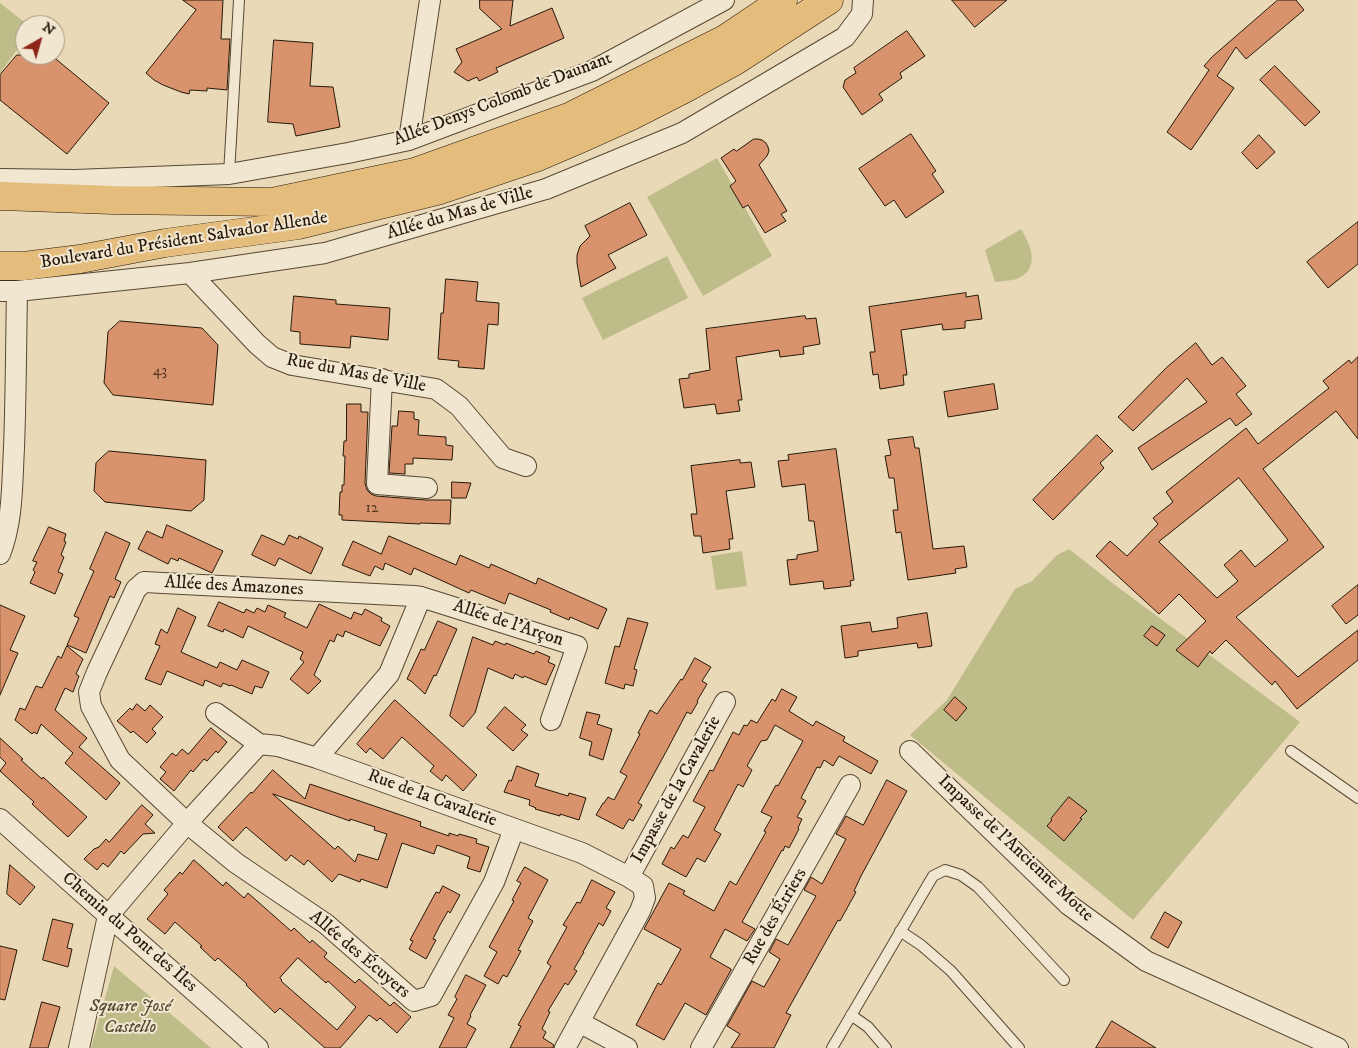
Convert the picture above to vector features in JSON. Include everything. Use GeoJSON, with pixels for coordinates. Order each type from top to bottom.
{"type":"FeatureCollection","features":[{"type":"Feature","properties":{"kind":"main road","name":"Boulevard du Président Salvador Allende"},"geometry":{"type":"LineString","coordinates":[[0,196],[112,200],[272,202],[415,172],[569,117],[725,39],[783,0]]}},
{"type":"Feature","properties":{"kind":"main road","name":"Boulevard du Président Salvador Allende"},"geometry":{"type":"LineString","coordinates":[[0,266],[48,264],[165,243],[299,225],[437,191],[563,146],[639,112],[735,61],[829,0]]}},
{"type":"Feature","properties":{"kind":"street"},"geometry":{"type":"LineString","coordinates":[[409,140],[430,0]]}},
{"type":"Feature","properties":{"kind":"street","name":"Allée Denys Colomb de Daunant"},"geometry":{"type":"LineString","coordinates":[[0,178],[75,180],[228,174],[409,140],[592,71],[724,0]]}},
{"type":"Feature","properties":{"kind":"street","name":"Allée du Mas de Ville"},"geometry":{"type":"LineString","coordinates":[[8,291],[190,273],[325,253],[546,190],[682,133],[845,37],[862,14],[863,0]]}},
{"type":"Feature","properties":{"kind":"street","name":"Rue du Mas de Ville"},"geometry":{"type":"LineString","coordinates":[[190,273],[257,344],[272,357],[292,365],[436,389],[459,406],[503,458],[526,466]]}},
{"type":"Feature","properties":{"kind":"street"},"geometry":{"type":"LineString","coordinates":[[0,554],[5,542],[12,504],[15,409],[8,291]]}},
{"type":"Feature","properties":{"kind":"street"},"geometry":{"type":"LineString","coordinates":[[382,380],[377,484],[427,488]]}},
{"type":"Feature","properties":{"kind":"street","name":"Allée des Amazones"},"geometry":{"type":"LineString","coordinates":[[188,824],[120,760],[90,706],[89,692],[136,589],[144,582],[421,596]]}},
{"type":"Feature","properties":{"kind":"street"},"geometry":{"type":"LineString","coordinates":[[317,758],[389,674],[421,596]]}},
{"type":"Feature","properties":{"kind":"street","name":"Allée de l'Arçon"},"geometry":{"type":"LineString","coordinates":[[421,596],[577,646],[551,720]]}},
{"type":"Feature","properties":{"kind":"street","name":"Impasse de la Cavalerie"},"geometry":{"type":"LineString","coordinates":[[629,877],[725,702]]}},
{"type":"Feature","properties":{"kind":"street"},"geometry":{"type":"LineString","coordinates":[[79,1048],[108,916],[259,744],[216,713]]}},
{"type":"Feature","properties":{"kind":"street","name":"Rue de la Cavalerie"},"geometry":{"type":"LineString","coordinates":[[259,744],[278,746],[317,758],[582,853],[643,886],[645,898],[640,911],[565,1048]]}},
{"type":"Feature","properties":{"kind":"street","name":"Impasse de l'Ancienne Motte"},"geometry":{"type":"LineString","coordinates":[[910,751],[1069,905],[1146,961],[1338,1048]]}},
{"type":"Feature","properties":{"kind":"street","name":"Rue des Étriers"},"geometry":{"type":"LineString","coordinates":[[701,1048],[850,785]]}},
{"type":"Feature","properties":{"kind":"street","name":"Chemin du Pont des Îles"},"geometry":{"type":"LineString","coordinates":[[0,819],[258,1048]]}},
{"type":"Feature","properties":{"kind":"street","name":"Allée des Écuyers"},"geometry":{"type":"LineString","coordinates":[[188,824],[236,862],[326,924],[414,1001],[431,996],[494,882],[514,829]]}},
{"type":"Feature","properties":{"kind":"street"},"geometry":{"type":"LineString","coordinates":[[579,1022],[627,1048]]}},
{"type":"Feature","properties":{"kind":"lane"},"geometry":{"type":"LineString","coordinates":[[228,174],[239,0]]}},
{"type":"Feature","properties":{"kind":"lane"},"geometry":{"type":"LineString","coordinates":[[1291,751],[1358,798]]}},
{"type":"Feature","properties":{"kind":"lane"},"geometry":{"type":"LineString","coordinates":[[832,1048],[933,876],[945,870],[961,876],[978,887],[1064,980]]}},
{"type":"Feature","properties":{"kind":"lane"},"geometry":{"type":"LineString","coordinates":[[900,931],[921,945],[950,970],[1019,1048]]}},
{"type":"Feature","properties":{"kind":"lane"},"geometry":{"type":"LineString","coordinates":[[851,1015],[868,1027],[886,1048]]}},
{"type":"Feature","properties":{"kind":"green space"},"geometry":{"type":"Polygon","coordinates":[[[0,3],[15,15],[15,53],[0,73],[0,3]]]}},
{"type":"Feature","properties":{"kind":"green space"},"geometry":{"type":"Polygon","coordinates":[[[717,158],[772,256],[703,296],[647,197],[717,158]]]}},
{"type":"Feature","properties":{"kind":"green space"},"geometry":{"type":"Polygon","coordinates":[[[1021,229],[1028,241],[1032,255],[1030,268],[1019,278],[995,282],[985,250],[1021,229]]]}},
{"type":"Feature","properties":{"kind":"green space"},"geometry":{"type":"Polygon","coordinates":[[[667,256],[688,298],[603,340],[582,298],[667,256]]]}},
{"type":"Feature","properties":{"kind":"green space"},"geometry":{"type":"Polygon","coordinates":[[[1069,549],[1300,722],[1133,920],[910,735],[947,700],[1015,589],[1032,581],[1057,555],[1069,549]]]}},
{"type":"Feature","properties":{"kind":"green space"},"geometry":{"type":"Polygon","coordinates":[[[742,551],[747,586],[716,590],[711,556],[742,551]]]}},
{"type":"Feature","properties":{"kind":"green space","name":"Square José Castello"},"geometry":{"type":"Polygon","coordinates":[[[114,966],[211,1048],[91,1048],[114,966]]]}},
{"type":"Feature","properties":{"kind":"building"},"geometry":{"type":"Polygon","coordinates":[[[183,0],[223,0],[221,39],[230,39],[227,90],[207,88],[207,91],[190,90],[189,94],[163,85],[146,73],[196,10],[183,0]]]}},
{"type":"Feature","properties":{"kind":"building"},"geometry":{"type":"Polygon","coordinates":[[[480,0],[513,0],[510,26],[552,8],[564,38],[496,68],[498,72],[479,81],[477,77],[468,81],[454,72],[462,62],[456,49],[502,29],[480,9],[480,0]]]}},
{"type":"Feature","properties":{"kind":"building"},"geometry":{"type":"Polygon","coordinates":[[[952,0],[1007,0],[975,27],[952,0]]]}},
{"type":"Feature","properties":{"kind":"building"},"geometry":{"type":"Polygon","coordinates":[[[1278,0],[1296,0],[1304,10],[1246,59],[1236,47],[1217,76],[1234,88],[1191,150],[1167,132],[1209,70],[1204,66],[1278,0]]]}},
{"type":"Feature","properties":{"kind":"building"},"geometry":{"type":"Polygon","coordinates":[[[907,31],[925,56],[900,73],[902,78],[879,94],[883,100],[862,115],[843,87],[845,80],[856,73],[854,68],[907,31]]]}},
{"type":"Feature","properties":{"kind":"building"},"geometry":{"type":"Polygon","coordinates":[[[274,40],[313,43],[310,86],[333,87],[340,127],[296,136],[293,124],[268,122],[274,40]]]}},
{"type":"Feature","properties":{"kind":"building"},"geometry":{"type":"Polygon","coordinates":[[[15,57],[15,65],[63,65],[109,103],[67,154],[0,100],[0,75],[15,57]]]}},
{"type":"Feature","properties":{"kind":"building"},"geometry":{"type":"Polygon","coordinates":[[[1275,66],[1320,112],[1305,126],[1260,80],[1275,66]]]}},
{"type":"Feature","properties":{"kind":"building"},"geometry":{"type":"Polygon","coordinates":[[[911,134],[936,171],[932,174],[944,192],[906,218],[894,200],[885,206],[859,169],[911,134]]]}},
{"type":"Feature","properties":{"kind":"building"},"geometry":{"type":"Polygon","coordinates":[[[1259,135],[1275,152],[1257,169],[1242,153],[1259,135]]]}},
{"type":"Feature","properties":{"kind":"building"},"geometry":{"type":"Polygon","coordinates":[[[754,139],[762,140],[768,147],[767,156],[759,165],[787,211],[781,214],[786,221],[765,233],[748,205],[743,208],[730,186],[736,181],[721,158],[754,139]]]}},
{"type":"Feature","properties":{"kind":"building"},"geometry":{"type":"Polygon","coordinates":[[[630,203],[647,235],[608,255],[616,268],[581,287],[577,255],[580,246],[590,236],[585,226],[630,203]]]}},
{"type":"Feature","properties":{"kind":"building"},"geometry":{"type":"Polygon","coordinates":[[[1358,222],[1358,264],[1328,288],[1307,262],[1358,222]]]}},
{"type":"Feature","properties":{"kind":"building"},"geometry":{"type":"Polygon","coordinates":[[[446,279],[478,282],[476,301],[499,303],[498,325],[488,324],[484,369],[458,367],[459,361],[438,359],[441,313],[443,313],[446,279]]]}},
{"type":"Feature","properties":{"kind":"building"},"geometry":{"type":"Polygon","coordinates":[[[966,293],[966,297],[978,295],[982,319],[965,321],[965,328],[943,330],[942,324],[901,330],[907,375],[903,375],[904,385],[880,389],[878,374],[873,375],[870,352],[875,352],[869,307],[966,293]]]}},
{"type":"Feature","properties":{"kind":"building"},"geometry":{"type":"Polygon","coordinates":[[[294,296],[336,300],[336,304],[390,308],[388,340],[351,336],[350,348],[300,344],[300,332],[291,331],[294,296]]]}},
{"type":"Feature","properties":{"kind":"building"},"geometry":{"type":"Polygon","coordinates":[[[805,316],[806,319],[816,318],[820,344],[803,347],[804,354],[780,357],[779,350],[736,357],[742,400],[738,400],[740,411],[717,414],[715,404],[684,408],[679,379],[689,378],[689,374],[710,370],[706,329],[805,316]]]}},
{"type":"Feature","properties":{"kind":"building"},"geometry":{"type":"Polygon","coordinates":[[[120,321],[202,328],[218,345],[213,405],[113,395],[104,383],[108,332],[120,321]]]}},
{"type":"Feature","properties":{"kind":"building"},"geometry":{"type":"Polygon","coordinates":[[[1196,343],[1212,365],[1222,357],[1246,386],[1236,394],[1252,414],[1236,426],[1230,418],[1152,470],[1138,448],[1207,402],[1187,378],[1133,431],[1118,417],[1166,368],[1196,343]]]}},
{"type":"Feature","properties":{"kind":"building"},"geometry":{"type":"Polygon","coordinates":[[[1358,357],[1358,439],[1336,411],[1263,469],[1324,547],[1236,617],[1298,677],[1358,630],[1358,660],[1297,709],[1275,681],[1272,685],[1226,640],[1212,654],[1210,651],[1198,667],[1176,650],[1206,621],[1179,594],[1159,614],[1096,556],[1110,541],[1127,556],[1158,524],[1153,518],[1173,502],[1166,492],[1246,428],[1258,444],[1329,388],[1323,381],[1349,360],[1351,363],[1358,357]],[[1239,478],[1159,542],[1217,598],[1238,581],[1224,565],[1241,550],[1255,567],[1288,540],[1239,478]]]}},
{"type":"Feature","properties":{"kind":"building"},"geometry":{"type":"Polygon","coordinates":[[[994,384],[998,409],[948,417],[944,392],[994,384]]]}},
{"type":"Feature","properties":{"kind":"building"},"geometry":{"type":"Polygon","coordinates":[[[347,404],[361,404],[361,412],[368,412],[365,483],[367,490],[376,496],[451,500],[450,524],[342,520],[342,515],[339,515],[340,492],[342,492],[342,485],[344,485],[345,456],[343,456],[344,441],[346,441],[347,404]]]}},
{"type":"Feature","properties":{"kind":"building"},"geometry":{"type":"Polygon","coordinates":[[[399,411],[414,412],[414,419],[419,420],[418,435],[446,437],[446,445],[453,446],[452,460],[413,458],[413,464],[405,464],[405,474],[389,473],[392,426],[397,426],[399,411]]]}},
{"type":"Feature","properties":{"kind":"building"},"geometry":{"type":"Polygon","coordinates":[[[1097,435],[1113,451],[1100,463],[1104,468],[1053,520],[1033,500],[1097,435]]]}},
{"type":"Feature","properties":{"kind":"building"},"geometry":{"type":"Polygon","coordinates":[[[913,437],[915,448],[919,448],[933,549],[964,546],[967,567],[955,569],[956,573],[908,580],[901,532],[896,533],[893,510],[898,510],[894,478],[889,478],[885,456],[891,455],[888,440],[913,437]]]}},
{"type":"Feature","properties":{"kind":"building"},"geometry":{"type":"Polygon","coordinates":[[[836,449],[854,580],[850,581],[851,586],[824,589],[823,581],[790,585],[787,560],[797,559],[797,555],[818,551],[814,521],[809,521],[805,484],[782,487],[778,461],[789,460],[788,455],[836,449]]]}},
{"type":"Feature","properties":{"kind":"building"},"geometry":{"type":"Polygon","coordinates":[[[109,451],[206,460],[204,500],[191,511],[105,502],[94,491],[96,463],[109,451]]]}},
{"type":"Feature","properties":{"kind":"building"},"geometry":{"type":"Polygon","coordinates":[[[740,460],[740,463],[751,462],[755,487],[726,491],[733,539],[729,539],[730,549],[703,553],[701,536],[694,536],[691,514],[697,514],[691,466],[740,460]]]}},
{"type":"Feature","properties":{"kind":"building"},"geometry":{"type":"Polygon","coordinates":[[[452,482],[471,483],[466,498],[452,498],[452,482]]]}},
{"type":"Feature","properties":{"kind":"building"},"geometry":{"type":"Polygon","coordinates":[[[167,525],[223,551],[212,573],[179,558],[178,561],[171,558],[168,564],[138,549],[147,531],[162,538],[167,525]]]}},
{"type":"Feature","properties":{"kind":"building"},"geometry":{"type":"Polygon","coordinates":[[[49,527],[66,534],[64,541],[66,542],[61,555],[64,557],[58,572],[63,574],[55,594],[30,583],[37,562],[33,561],[49,527]]]}},
{"type":"Feature","properties":{"kind":"building"},"geometry":{"type":"Polygon","coordinates":[[[106,532],[130,543],[115,579],[121,582],[114,598],[110,596],[86,653],[67,645],[79,618],[74,616],[94,571],[90,569],[106,532]]]}},
{"type":"Feature","properties":{"kind":"building"},"geometry":{"type":"Polygon","coordinates":[[[262,535],[284,545],[289,535],[298,539],[299,536],[323,548],[311,574],[279,558],[275,566],[252,555],[262,535]]]}},
{"type":"Feature","properties":{"kind":"building"},"geometry":{"type":"Polygon","coordinates":[[[389,536],[456,565],[460,555],[489,568],[491,564],[536,584],[538,578],[607,609],[598,629],[570,617],[569,620],[550,612],[551,610],[509,593],[505,604],[471,590],[469,593],[414,568],[411,575],[385,563],[383,570],[375,566],[370,576],[342,565],[353,541],[381,554],[389,536]]]}},
{"type":"Feature","properties":{"kind":"building"},"geometry":{"type":"Polygon","coordinates":[[[1358,585],[1358,615],[1346,624],[1332,606],[1358,585]]]}},
{"type":"Feature","properties":{"kind":"building"},"geometry":{"type":"Polygon","coordinates":[[[219,602],[244,613],[246,609],[254,613],[257,608],[265,612],[268,605],[286,613],[284,617],[307,628],[319,604],[351,619],[354,612],[362,615],[365,609],[382,618],[381,621],[390,626],[380,646],[345,631],[343,637],[337,634],[334,642],[330,640],[314,675],[321,681],[308,694],[290,679],[304,662],[300,659],[303,652],[248,626],[243,638],[224,629],[223,632],[208,626],[219,602]]]}},
{"type":"Feature","properties":{"kind":"building"},"geometry":{"type":"Polygon","coordinates":[[[0,605],[25,616],[10,650],[18,653],[0,695],[0,605]]]}},
{"type":"Feature","properties":{"kind":"building"},"geometry":{"type":"Polygon","coordinates":[[[178,608],[196,617],[181,652],[217,668],[220,662],[237,670],[242,660],[269,672],[262,688],[255,686],[252,694],[231,685],[223,683],[221,687],[205,680],[203,686],[167,671],[161,685],[145,679],[160,646],[155,644],[161,629],[167,633],[178,608]]]}},
{"type":"Feature","properties":{"kind":"building"},"geometry":{"type":"Polygon","coordinates":[[[927,613],[932,646],[918,648],[917,643],[858,651],[858,656],[845,658],[841,626],[870,622],[872,632],[898,628],[897,618],[927,613]]]}},
{"type":"Feature","properties":{"kind":"building"},"geometry":{"type":"Polygon","coordinates":[[[628,618],[648,623],[634,669],[637,670],[633,686],[625,684],[624,689],[605,683],[615,646],[619,647],[628,618]]]}},
{"type":"Feature","properties":{"kind":"building"},"geometry":{"type":"Polygon","coordinates":[[[438,621],[457,629],[436,676],[434,675],[425,694],[407,679],[421,649],[424,650],[438,621]]]}},
{"type":"Feature","properties":{"kind":"building"},"geometry":{"type":"Polygon","coordinates":[[[1152,626],[1165,635],[1157,646],[1144,636],[1152,626]]]}},
{"type":"Feature","properties":{"kind":"building"},"geometry":{"type":"Polygon","coordinates":[[[473,637],[493,645],[495,641],[505,645],[506,643],[534,654],[536,651],[550,657],[548,662],[555,665],[546,685],[515,674],[513,679],[488,668],[475,713],[463,727],[450,716],[473,637]]]}},
{"type":"Feature","properties":{"kind":"building"},"geometry":{"type":"Polygon","coordinates":[[[67,646],[83,659],[76,674],[79,676],[73,692],[65,688],[55,710],[87,738],[79,747],[120,783],[106,800],[65,763],[73,753],[41,724],[37,734],[34,732],[32,734],[15,720],[20,708],[25,710],[36,686],[42,688],[58,656],[61,658],[67,646]]]}},
{"type":"Feature","properties":{"kind":"building"},"geometry":{"type":"Polygon","coordinates":[[[695,658],[711,667],[702,681],[707,684],[691,714],[687,712],[638,803],[642,805],[633,821],[629,819],[623,829],[596,815],[608,797],[614,800],[627,776],[620,772],[650,710],[657,714],[682,680],[695,658]]]}},
{"type":"Feature","properties":{"kind":"building"},"geometry":{"type":"Polygon","coordinates":[[[782,689],[797,697],[789,711],[813,726],[816,721],[845,737],[843,741],[878,761],[871,774],[839,756],[833,766],[824,760],[820,768],[817,767],[801,798],[806,801],[797,817],[802,819],[799,829],[789,848],[785,846],[782,850],[742,922],[755,929],[747,941],[725,929],[710,957],[731,970],[706,1015],[685,1003],[664,1040],[636,1025],[658,983],[661,985],[681,949],[644,929],[669,883],[685,891],[683,894],[714,911],[730,881],[736,885],[766,832],[764,831],[772,817],[761,812],[803,741],[775,725],[767,740],[761,741],[747,766],[752,770],[743,787],[738,784],[714,830],[721,834],[705,862],[697,858],[686,877],[662,864],[671,847],[674,849],[683,835],[688,838],[705,807],[693,801],[710,770],[713,771],[733,732],[739,735],[744,725],[747,726],[751,720],[757,723],[772,699],[775,701],[782,689]]]}},
{"type":"Feature","properties":{"kind":"building"},"geometry":{"type":"Polygon","coordinates":[[[955,697],[967,708],[956,721],[944,710],[955,697]]]}},
{"type":"Feature","properties":{"kind":"building"},"geometry":{"type":"Polygon","coordinates":[[[395,700],[477,775],[463,791],[446,775],[442,781],[430,771],[434,766],[402,737],[383,759],[370,748],[366,753],[357,744],[395,700]]]}},
{"type":"Feature","properties":{"kind":"building"},"geometry":{"type":"Polygon","coordinates":[[[137,704],[145,711],[150,705],[163,717],[152,729],[156,733],[147,743],[117,721],[137,704]]]}},
{"type":"Feature","properties":{"kind":"building"},"geometry":{"type":"Polygon","coordinates":[[[505,707],[526,725],[521,730],[528,735],[513,751],[487,728],[505,707]]]}},
{"type":"Feature","properties":{"kind":"building"},"geometry":{"type":"Polygon","coordinates":[[[587,712],[600,715],[597,724],[612,729],[603,760],[589,755],[592,742],[580,738],[587,712]]]}},
{"type":"Feature","properties":{"kind":"building"},"geometry":{"type":"Polygon","coordinates":[[[211,728],[227,742],[218,753],[216,751],[207,761],[204,759],[193,772],[191,770],[174,791],[160,779],[166,772],[160,767],[172,753],[176,756],[182,749],[188,754],[211,728]]]}},
{"type":"Feature","properties":{"kind":"building"},"geometry":{"type":"Polygon","coordinates":[[[0,738],[23,759],[21,760],[42,779],[43,777],[87,817],[68,837],[0,771],[6,763],[0,757],[0,738]]]}},
{"type":"Feature","properties":{"kind":"building"},"geometry":{"type":"Polygon","coordinates":[[[517,766],[539,774],[535,786],[568,796],[569,793],[586,798],[579,820],[535,809],[529,805],[530,800],[504,792],[517,766]]]}},
{"type":"Feature","properties":{"kind":"building"},"geometry":{"type":"Polygon","coordinates":[[[273,770],[305,799],[310,784],[421,822],[420,826],[449,836],[449,833],[458,836],[459,834],[477,839],[476,843],[489,847],[480,872],[467,868],[470,857],[437,845],[434,854],[402,843],[387,888],[361,879],[360,882],[339,874],[332,882],[308,860],[304,865],[291,855],[286,861],[246,827],[233,841],[218,827],[273,770]],[[273,794],[335,849],[338,846],[355,862],[358,854],[378,860],[387,834],[374,830],[375,827],[350,819],[350,821],[273,794]]]}},
{"type":"Feature","properties":{"kind":"building"},"geometry":{"type":"Polygon","coordinates":[[[887,780],[907,791],[861,876],[854,891],[856,892],[840,921],[838,920],[786,1013],[791,1015],[774,1048],[731,1048],[740,1034],[727,1026],[752,981],[764,987],[774,970],[780,959],[769,952],[776,939],[788,945],[816,896],[804,890],[811,877],[822,884],[846,839],[836,834],[846,816],[863,825],[887,780]]]}},
{"type":"Feature","properties":{"kind":"building"},"geometry":{"type":"Polygon","coordinates":[[[1069,797],[1087,811],[1064,841],[1047,826],[1069,797]]]}},
{"type":"Feature","properties":{"kind":"building"},"geometry":{"type":"Polygon","coordinates":[[[142,805],[153,815],[145,824],[155,833],[143,834],[124,854],[121,851],[108,867],[103,863],[97,870],[84,859],[106,839],[109,842],[142,805]]]}},
{"type":"Feature","properties":{"kind":"building"},"geometry":{"type":"Polygon","coordinates":[[[194,860],[223,886],[226,882],[244,898],[248,893],[291,931],[294,928],[310,943],[312,940],[327,953],[324,957],[355,983],[359,979],[390,1006],[394,1002],[411,1017],[397,1033],[380,1018],[377,1021],[369,1015],[340,1048],[325,1048],[280,1008],[275,1013],[247,984],[218,958],[215,961],[200,947],[202,946],[175,922],[165,934],[147,919],[168,894],[164,890],[180,872],[182,874],[194,860]],[[298,958],[280,978],[281,981],[337,1030],[356,1007],[328,981],[326,983],[298,958]]]}},
{"type":"Feature","properties":{"kind":"building"},"geometry":{"type":"Polygon","coordinates":[[[10,865],[35,887],[20,905],[7,894],[10,865]]]}},
{"type":"Feature","properties":{"kind":"building"},"geometry":{"type":"Polygon","coordinates":[[[525,867],[548,880],[528,918],[533,921],[518,950],[521,951],[507,977],[503,975],[498,984],[484,976],[497,952],[489,947],[514,901],[512,900],[521,883],[517,881],[525,867]]]}},
{"type":"Feature","properties":{"kind":"building"},"geometry":{"type":"Polygon","coordinates":[[[592,880],[615,892],[606,908],[611,911],[603,926],[599,923],[574,969],[577,971],[568,985],[565,983],[548,1011],[550,1012],[542,1029],[546,1032],[543,1038],[554,1045],[553,1048],[510,1048],[521,1026],[518,1025],[551,966],[547,963],[567,927],[563,925],[577,902],[580,903],[592,880]]]}},
{"type":"Feature","properties":{"kind":"building"},"geometry":{"type":"Polygon","coordinates":[[[443,886],[460,895],[450,913],[448,911],[440,925],[433,939],[436,940],[426,959],[409,949],[413,941],[410,940],[436,892],[439,893],[443,886]]]}},
{"type":"Feature","properties":{"kind":"building"},"geometry":{"type":"Polygon","coordinates":[[[1165,912],[1182,922],[1168,948],[1151,938],[1165,912]]]}},
{"type":"Feature","properties":{"kind":"building"},"geometry":{"type":"Polygon","coordinates":[[[53,919],[73,924],[67,948],[72,949],[68,967],[43,960],[53,919]]]}},
{"type":"Feature","properties":{"kind":"building"},"geometry":{"type":"Polygon","coordinates":[[[0,946],[17,950],[5,1000],[0,999],[0,946]]]}},
{"type":"Feature","properties":{"kind":"building"},"geometry":{"type":"Polygon","coordinates":[[[466,975],[486,985],[467,1024],[476,1029],[466,1048],[439,1048],[454,1018],[448,1015],[457,999],[455,997],[466,975]]]}},
{"type":"Feature","properties":{"kind":"building"},"geometry":{"type":"Polygon","coordinates":[[[42,1002],[60,1007],[48,1048],[30,1048],[42,1002]]]}},
{"type":"Feature","properties":{"kind":"building"},"geometry":{"type":"Polygon","coordinates":[[[1112,1021],[1156,1048],[1096,1048],[1112,1021]]]}}]}
